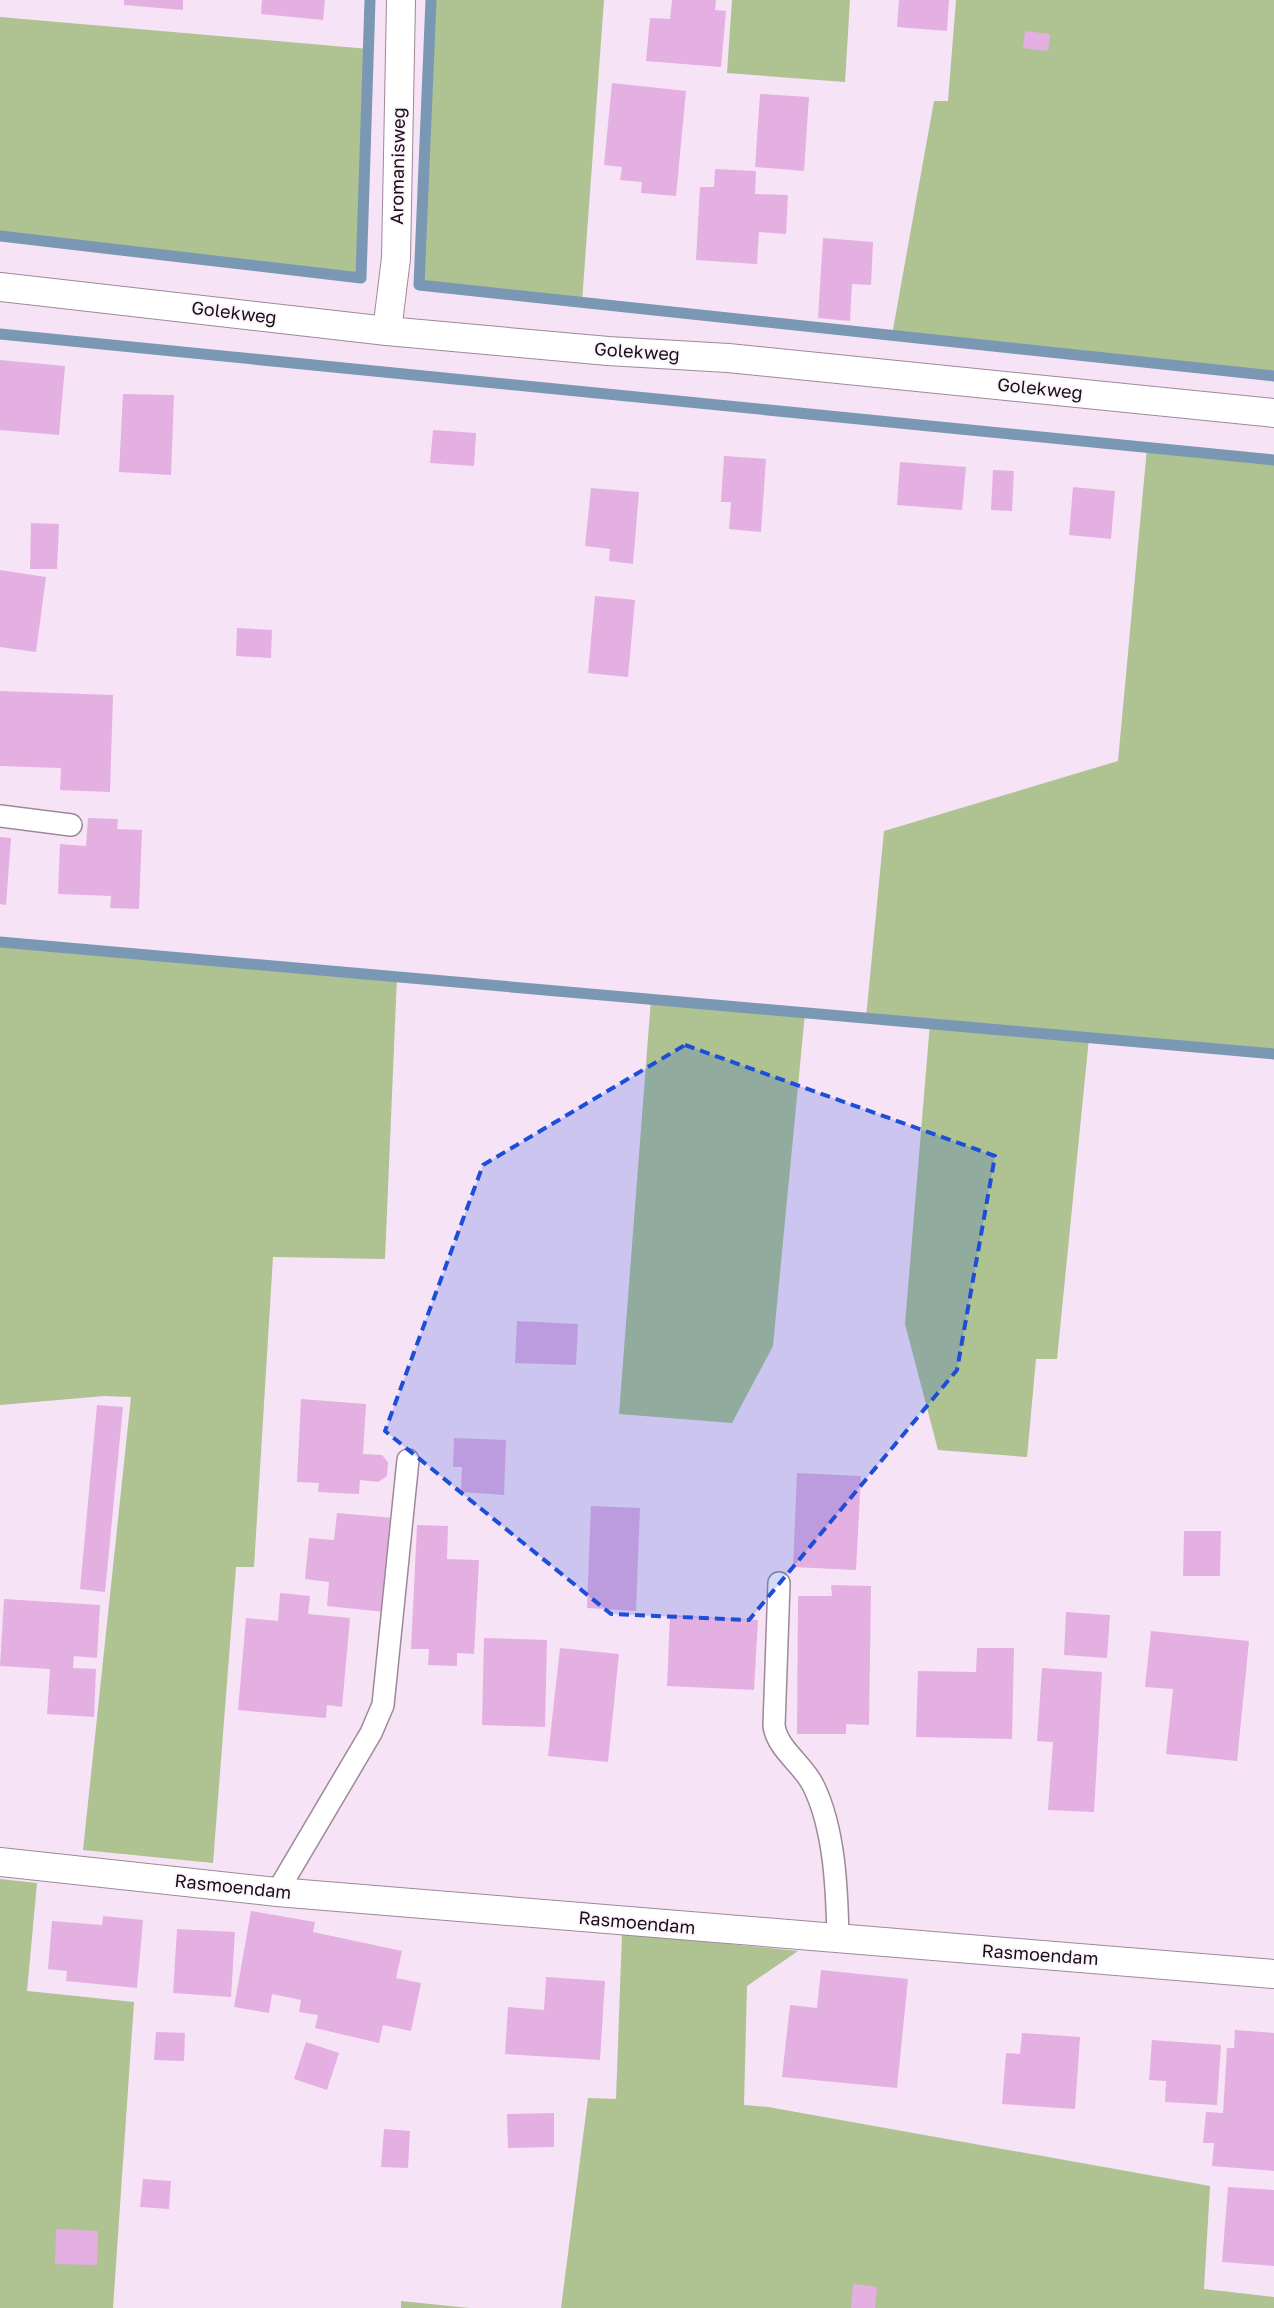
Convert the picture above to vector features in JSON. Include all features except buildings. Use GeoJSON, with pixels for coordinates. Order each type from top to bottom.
{"type":"FeatureCollection","features":[{"type":"Feature","properties":{"kind":"street","name":"Aromanisweg"},"geometry":{"type":"LineString","coordinates":[[386,331],[396,258],[401,0]]}},
{"type":"Feature","properties":{"kind":"street","name":"Golekweg"},"geometry":{"type":"LineString","coordinates":[[0,286],[386,331],[608,351],[738,359],[1274,412]]}},
{"type":"Feature","properties":{"kind":"street","name":"Rasmoendam"},"geometry":{"type":"LineString","coordinates":[[0,1862],[277,1892],[838,1940],[1274,1974]]}},
{"type":"Feature","properties":{"kind":"lane"},"geometry":{"type":"LineString","coordinates":[[0,816],[71,824]]}},
{"type":"Feature","properties":{"kind":"lane"},"geometry":{"type":"LineString","coordinates":[[277,1892],[371,1733],[383,1705],[408,1460]]}},
{"type":"Feature","properties":{"kind":"lane"},"geometry":{"type":"LineString","coordinates":[[778,1583],[774,1726],[781,1746],[798,1763],[812,1783],[821,1803],[836,1881],[838,1940]]}},
{"type":"Feature","properties":{"kind":"highlighted area"},"geometry":{"type":"Polygon","coordinates":[[[685,1045],[995,1156],[957,1370],[749,1620],[611,1614],[385,1431],[483,1165],[685,1045]]]}},
{"type":"Feature","properties":{"kind":"green space"},"geometry":{"type":"Polygon","coordinates":[[[431,0],[604,0],[582,302],[419,285],[431,0]]]}},
{"type":"Feature","properties":{"kind":"green space"},"geometry":{"type":"Polygon","coordinates":[[[732,0],[850,0],[845,82],[727,73],[732,0]]]}},
{"type":"Feature","properties":{"kind":"green space"},"geometry":{"type":"Polygon","coordinates":[[[956,0],[1274,0],[1274,376],[892,335],[934,101],[948,101],[956,0]]]}},
{"type":"Feature","properties":{"kind":"green space"},"geometry":{"type":"Polygon","coordinates":[[[0,17],[369,49],[361,278],[0,236],[0,17]]]}},
{"type":"Feature","properties":{"kind":"green space"},"geometry":{"type":"Polygon","coordinates":[[[1147,448],[1274,460],[1274,1054],[1089,1038],[1057,1359],[1036,1359],[1027,1457],[938,1450],[905,1324],[930,1023],[866,1018],[884,831],[1118,761],[1147,448]]]}},
{"type":"Feature","properties":{"kind":"green space"},"geometry":{"type":"Polygon","coordinates":[[[0,942],[397,977],[385,1259],[273,1257],[254,1567],[236,1567],[213,1863],[83,1850],[131,1397],[104,1396],[0,1405],[0,942]]]}},
{"type":"Feature","properties":{"kind":"green space"},"geometry":{"type":"Polygon","coordinates":[[[651,999],[805,1013],[773,1346],[732,1423],[619,1414],[651,999]]]}},
{"type":"Feature","properties":{"kind":"green space"},"geometry":{"type":"Polygon","coordinates":[[[0,1879],[37,1883],[27,1991],[134,2002],[113,2308],[0,2308],[0,1879]]]}},
{"type":"Feature","properties":{"kind":"green space"},"geometry":{"type":"Polygon","coordinates":[[[622,1933],[798,1951],[747,1986],[744,2105],[768,2107],[1210,2186],[1204,2289],[1274,2297],[1274,2308],[561,2308],[588,2098],[616,2099],[622,1933]]]}},
{"type":"Feature","properties":{"kind":"green space"},"geometry":{"type":"Polygon","coordinates":[[[401,2301],[469,2308],[401,2308],[401,2301]]]}},
{"type":"Feature","properties":{"kind":"waterway"},"geometry":{"type":"LineString","coordinates":[[0,236],[361,278],[370,0]]}},
{"type":"Feature","properties":{"kind":"waterway"},"geometry":{"type":"LineString","coordinates":[[431,0],[419,285],[1274,376]]}},
{"type":"Feature","properties":{"kind":"waterway"},"geometry":{"type":"LineString","coordinates":[[0,334],[1274,460]]}},
{"type":"Feature","properties":{"kind":"waterway"},"geometry":{"type":"LineString","coordinates":[[0,942],[1274,1054]]}}]}
